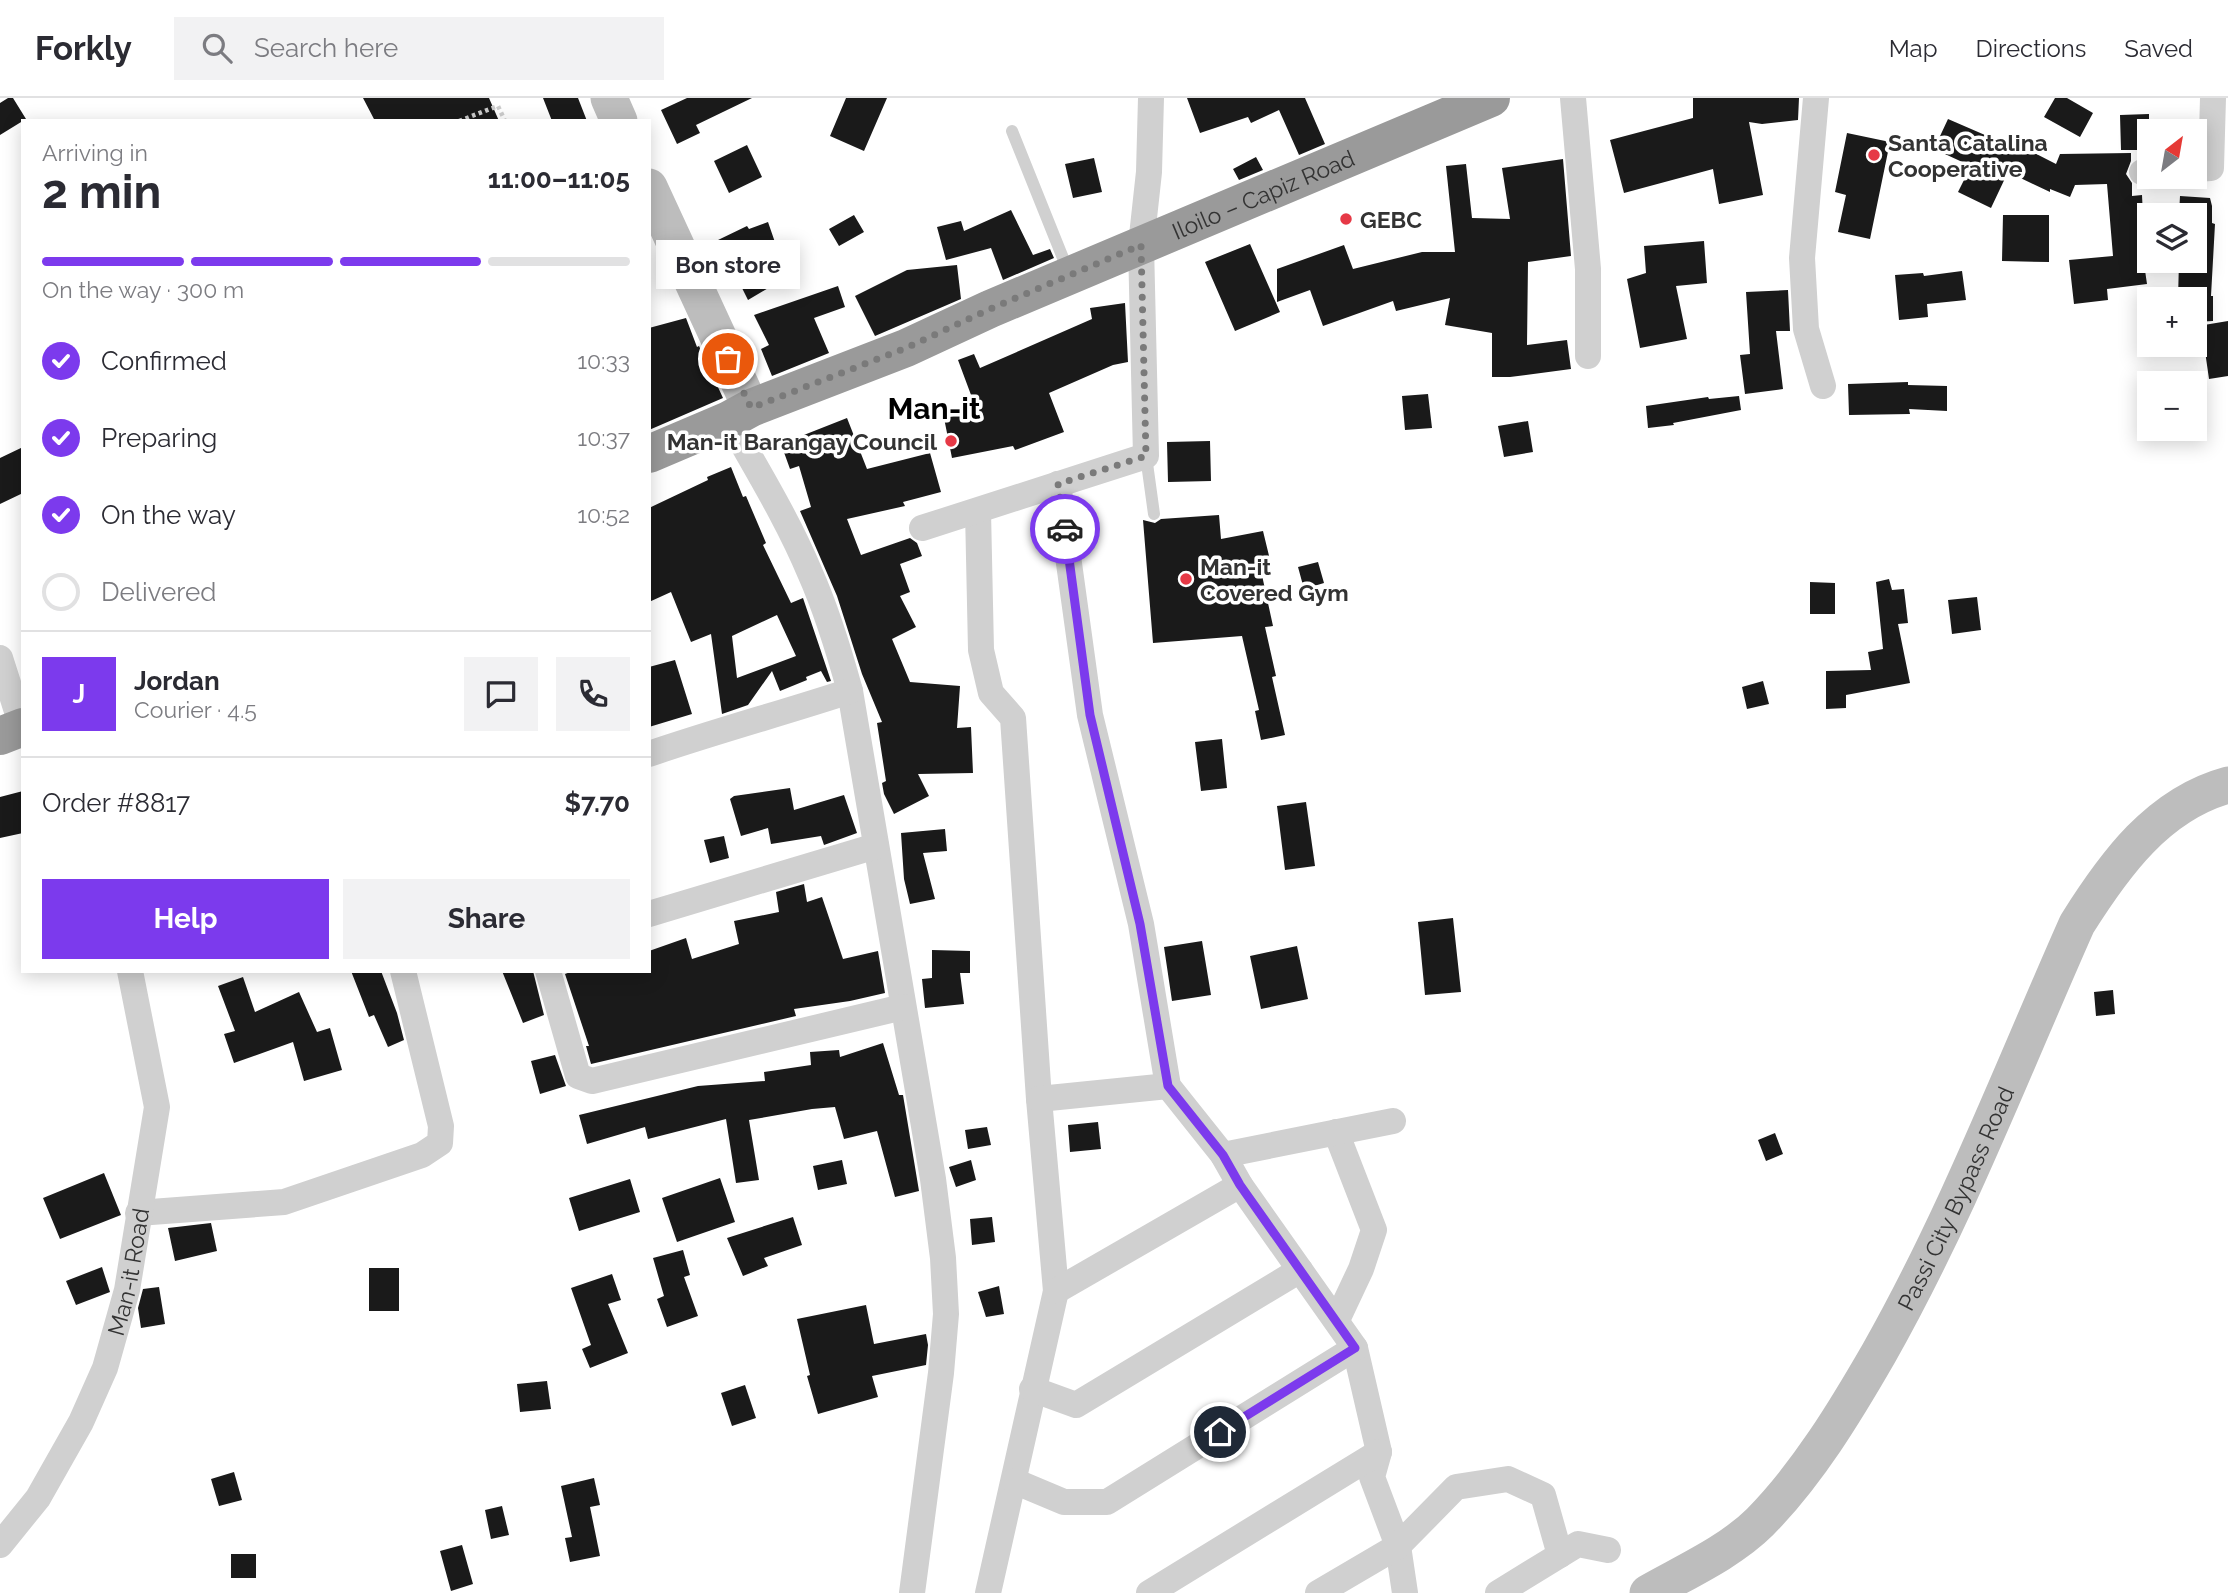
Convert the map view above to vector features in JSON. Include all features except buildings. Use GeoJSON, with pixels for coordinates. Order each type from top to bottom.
{"type":"FeatureCollection","features":[{"type":"Feature","properties":{"kind":"highway","name":"Iloilo – Capiz Road"},"geometry":{"type":"LineString","coordinates":[[651,453],[740,414],[906,348],[990,309],[1490,98]]}},
{"type":"Feature","properties":{"kind":"street"},"geometry":{"type":"LineString","coordinates":[[609,98],[618,119]]}},
{"type":"Feature","properties":{"kind":"street"},"geometry":{"type":"LineString","coordinates":[[922,528],[1146,456],[1141,245],[1149,172],[1151,98]]}},
{"type":"Feature","properties":{"kind":"street"},"geometry":{"type":"LineString","coordinates":[[1573,98],[1588,269],[1588,356]]}},
{"type":"Feature","properties":{"kind":"street"},"geometry":{"type":"LineString","coordinates":[[1816,98],[1802,258],[1806,329],[1823,386]]}},
{"type":"Feature","properties":{"kind":"street"},"geometry":{"type":"LineString","coordinates":[[2207,168],[2211,168],[2213,98]]}},
{"type":"Feature","properties":{"kind":"street"},"geometry":{"type":"LineString","coordinates":[[651,192],[740,414],[810,572],[833,632],[850,691],[933,1179],[943,1258],[946,1314],[942,1373],[912,1593]]}},
{"type":"Feature","properties":{"kind":"street"},"geometry":{"type":"LineString","coordinates":[[1058,484],[1090,715],[1140,924],[1168,1086],[1223,1155],[1240,1185],[1355,1348],[1379,1452],[1372,1477],[1398,1546],[1405,1593]]}},
{"type":"Feature","properties":{"kind":"street"},"geometry":{"type":"LineString","coordinates":[[978,511],[981,650],[991,693],[1013,718],[1039,1099],[1056,1290],[1032,1389],[996,1591]]}},
{"type":"Feature","properties":{"kind":"street"},"geometry":{"type":"LineString","coordinates":[[0,658],[15,730]]}},
{"type":"Feature","properties":{"kind":"street"},"geometry":{"type":"LineString","coordinates":[[651,753],[715,731],[787,712],[850,691]]}},
{"type":"Feature","properties":{"kind":"street","name":"Passi City Bypass Road"},"geometry":{"type":"LineString","coordinates":[[1648,1593],[1725,1549],[1758,1524],[1821,1446],[1852,1400],[1899,1317],[1953,1210],[2077,924],[2100,887],[2130,849],[2166,814],[2210,790],[2228,785]]}},
{"type":"Feature","properties":{"kind":"street"},"geometry":{"type":"LineString","coordinates":[[651,913],[876,846]]}},
{"type":"Feature","properties":{"kind":"street","name":"Man-it Road"},"geometry":{"type":"LineString","coordinates":[[0,1545],[38,1498],[81,1422],[105,1368],[127,1290],[157,1107],[130,973]]}},
{"type":"Feature","properties":{"kind":"street"},"geometry":{"type":"LineString","coordinates":[[138,1213],[284,1202],[422,1155],[440,1143],[441,1126],[403,973]]}},
{"type":"Feature","properties":{"kind":"street"},"geometry":{"type":"LineString","coordinates":[[549,973],[578,1076],[593,1081],[903,1007]]}},
{"type":"Feature","properties":{"kind":"street"},"geometry":{"type":"LineString","coordinates":[[1039,1099],[1168,1086]]}},
{"type":"Feature","properties":{"kind":"street"},"geometry":{"type":"LineString","coordinates":[[1223,1155],[1393,1121]]}},
{"type":"Feature","properties":{"kind":"street"},"geometry":{"type":"LineString","coordinates":[[1336,1132],[1374,1230],[1361,1269],[1337,1321]]}},
{"type":"Feature","properties":{"kind":"street"},"geometry":{"type":"LineString","coordinates":[[1056,1290],[1240,1185]]}},
{"type":"Feature","properties":{"kind":"street"},"geometry":{"type":"LineString","coordinates":[[1032,1389],[1076,1405],[1300,1270]]}},
{"type":"Feature","properties":{"kind":"street"},"geometry":{"type":"LineString","coordinates":[[1014,1481],[1064,1502],[1107,1502],[1355,1348]]}},
{"type":"Feature","properties":{"kind":"street"},"geometry":{"type":"LineString","coordinates":[[1149,1593],[1379,1452]]}},
{"type":"Feature","properties":{"kind":"street"},"geometry":{"type":"LineString","coordinates":[[1318,1593],[1398,1546],[1456,1487],[1508,1479],[1543,1494],[1560,1555]]}},
{"type":"Feature","properties":{"kind":"street"},"geometry":{"type":"LineString","coordinates":[[1499,1593],[1578,1544],[1608,1550]]}},
{"type":"Feature","properties":{"kind":"lane"},"geometry":{"type":"LineString","coordinates":[[1012,131],[1071,276]]}},
{"type":"Feature","properties":{"kind":"lane"},"geometry":{"type":"LineString","coordinates":[[1146,456],[1154,513]]}},
{"type":"Feature","properties":{"kind":"path"},"geometry":{"type":"LineString","coordinates":[[464,119],[498,106],[504,119]]}},
{"type":"Feature","properties":{"kind":"way so far"},"geometry":{"type":"LineString","coordinates":[[728,359],[751,408],[906,348],[1141,245],[1146,456],[1058,484],[1065,529]]}},
{"type":"Feature","properties":{"kind":"place","name":"Santa Catalina Cooperative"},"geometry":{"type":"Point","coordinates":[1874,155]}},
{"type":"Feature","properties":{"kind":"place","name":"GEBC"},"geometry":{"type":"Point","coordinates":[1346,219]}},
{"type":"Feature","properties":{"kind":"place","name":"Bon store"},"geometry":{"type":"Point","coordinates":[728,359]}},
{"type":"Feature","properties":{"kind":"place","name":"Man-it Barangay Council"},"geometry":{"type":"Point","coordinates":[951,441]}},
{"type":"Feature","properties":{"kind":"place","name":"Man-it Covered Gym"},"geometry":{"type":"Point","coordinates":[1186,579]}},
{"type":"Feature","properties":{"kind":"district","name":"Man-it"},"geometry":{"type":"Point","coordinates":[934,408]}},
{"type":"Feature","properties":{"kind":"route"},"geometry":{"type":"LineString","coordinates":[[1065,529],[1090,715],[1140,924],[1168,1086],[1223,1155],[1240,1185],[1355,1348],[1220,1432]]}}]}
